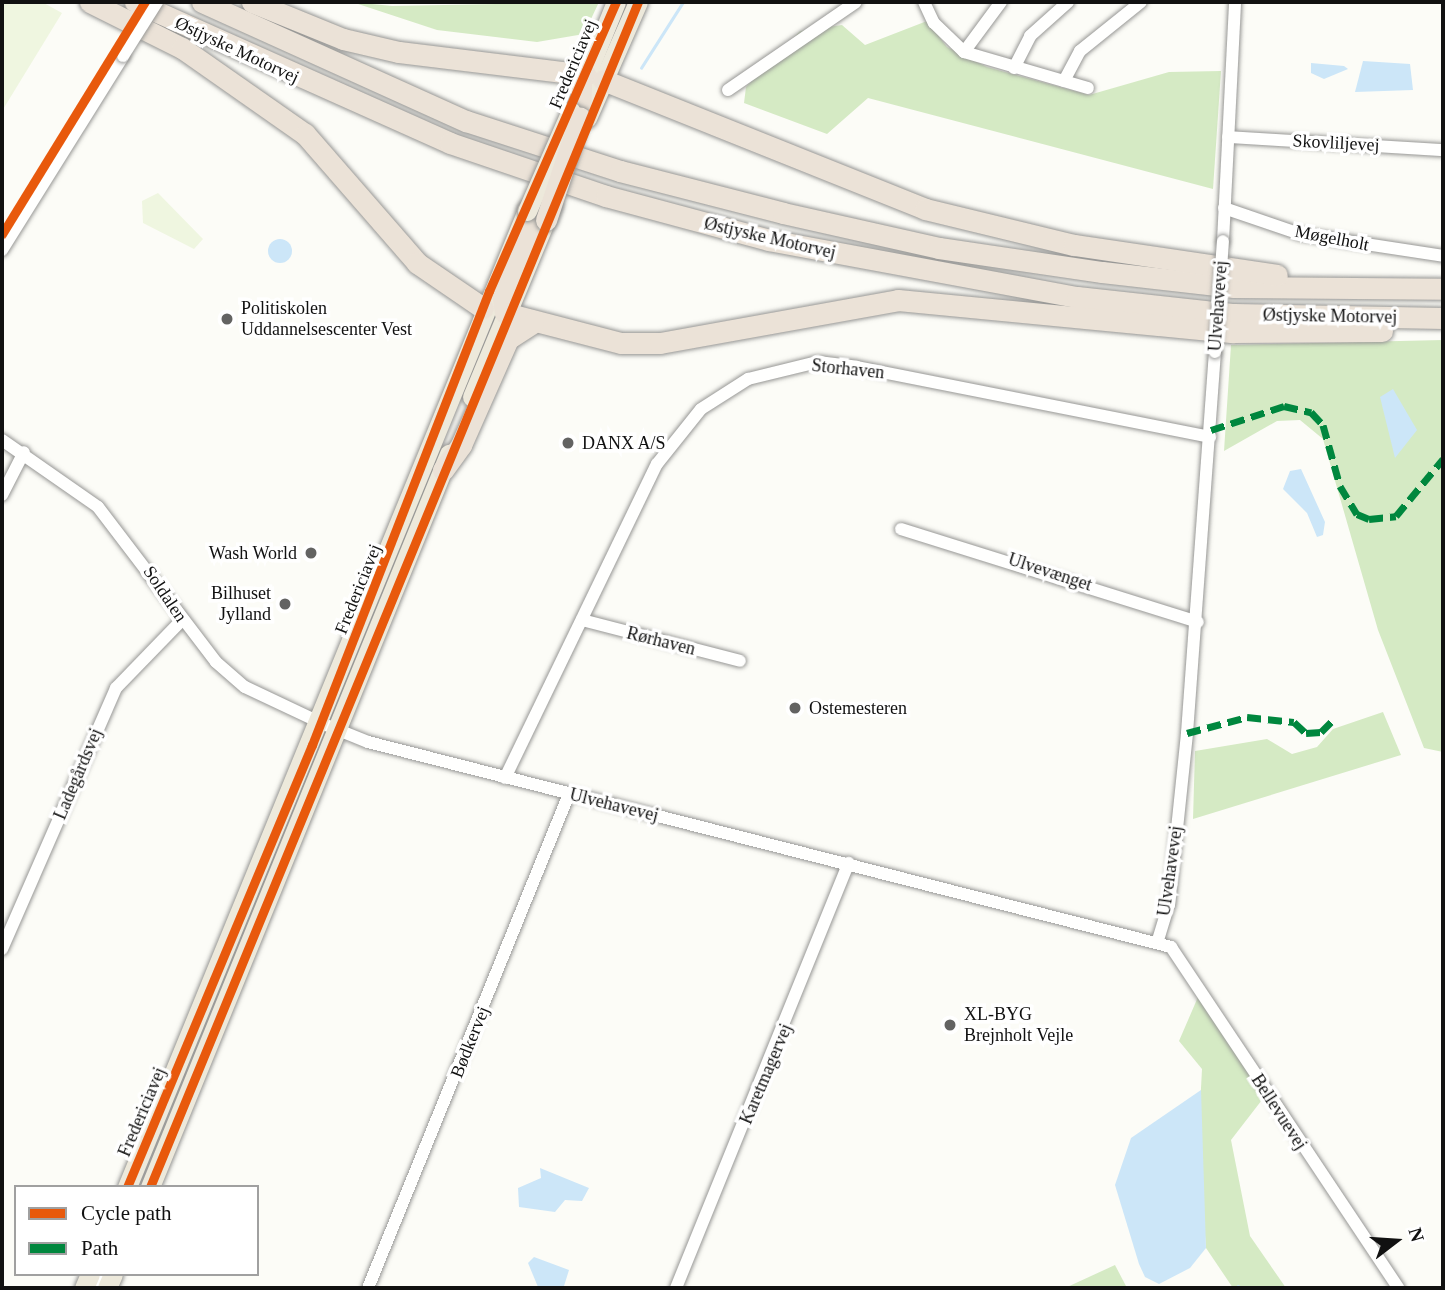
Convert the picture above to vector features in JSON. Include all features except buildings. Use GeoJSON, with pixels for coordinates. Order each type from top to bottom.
{"type":"FeatureCollection","features":[{"type":"Feature","properties":{"kind":"highway"},"geometry":{"type":"LineString","coordinates":[[90,2],[182,48],[305,134],[416,263],[483,308]]}},
{"type":"Feature","properties":{"kind":"highway","name":"Østjyske Motorvej"},"geometry":{"type":"LineString","coordinates":[[135,2],[450,143],[606,196],[769,240],[1090,299],[1234,314],[1443,318]]}},
{"type":"Feature","properties":{"kind":"highway","name":"Østjyske Motorvej"},"geometry":{"type":"LineString","coordinates":[[202,2],[466,121],[620,171],[783,213],[939,247],[1102,272],[1234,287],[1443,289]]}},
{"type":"Feature","properties":{"kind":"highway"},"geometry":{"type":"LineString","coordinates":[[252,2],[342,39],[388,49],[586,78],[865,186],[988,226],[1195,267],[1411,289]]}},
{"type":"Feature","properties":{"kind":"highway"},"geometry":{"type":"LineString","coordinates":[[586,78],[580,116],[502,292],[505,313],[533,323],[585,338],[660,343],[898,300],[1233,332],[1443,329]]}},
{"type":"Feature","properties":{"kind":"highway"},"geometry":{"type":"LineString","coordinates":[[434,463],[461,444],[508,339],[533,323]]}},
{"type":"Feature","properties":{"kind":"main road","name":"Fredericiavej"},"geometry":{"type":"LineString","coordinates":[[586,78],[616,2]]}},
{"type":"Feature","properties":{"kind":"main road","name":"Fredericiavej"},"geometry":{"type":"LineString","coordinates":[[586,78],[638,2]]}},
{"type":"Feature","properties":{"kind":"main road","name":"Fredericiavej"},"geometry":{"type":"LineString","coordinates":[[151,1185],[340,731],[434,463],[483,308],[537,215]]}},
{"type":"Feature","properties":{"kind":"main road"},"geometry":{"type":"LineString","coordinates":[[483,308],[505,313]]}},
{"type":"Feature","properties":{"kind":"main road","name":"Fredericiavej"},"geometry":{"type":"LineString","coordinates":[[128,1185],[321,723],[434,463],[505,313]]}},
{"type":"Feature","properties":{"kind":"main road"},"geometry":{"type":"LineString","coordinates":[[275,889],[327,738],[321,723]]}},
{"type":"Feature","properties":{"kind":"street"},"geometry":{"type":"LineString","coordinates":[[2,250],[157,2]]}},
{"type":"Feature","properties":{"kind":"street"},"geometry":{"type":"LineString","coordinates":[[728,90],[856,2]]}},
{"type":"Feature","properties":{"kind":"street"},"geometry":{"type":"LineString","coordinates":[[924,2],[934,23],[964,52],[1088,88]]}},
{"type":"Feature","properties":{"kind":"street"},"geometry":{"type":"LineString","coordinates":[[964,52],[1001,2]]}},
{"type":"Feature","properties":{"kind":"street"},"geometry":{"type":"LineString","coordinates":[[1014,68],[1030,36],[1068,2]]}},
{"type":"Feature","properties":{"kind":"street"},"geometry":{"type":"LineString","coordinates":[[1064,81],[1080,51],[1141,2]]}},
{"type":"Feature","properties":{"kind":"street","name":"Ulvehavevej"},"geometry":{"type":"LineString","coordinates":[[340,731],[505,778],[1158,940],[1169,905],[1198,622],[1223,241],[1235,2]]}},
{"type":"Feature","properties":{"kind":"street","name":"Skovliljevej"},"geometry":{"type":"LineString","coordinates":[[1228,137],[1443,150]]}},
{"type":"Feature","properties":{"kind":"street","name":"Møgelholt"},"geometry":{"type":"LineString","coordinates":[[1224,208],[1300,234],[1443,256]]}},
{"type":"Feature","properties":{"kind":"street","name":"Storhaven"},"geometry":{"type":"LineString","coordinates":[[505,778],[680,429],[724,392],[782,367],[857,366],[1210,437]]}},
{"type":"Feature","properties":{"kind":"street","name":"Soldalen"},"geometry":{"type":"LineString","coordinates":[[2,440],[24,452],[98,507],[183,620],[246,687],[340,731]]}},
{"type":"Feature","properties":{"kind":"street"},"geometry":{"type":"LineString","coordinates":[[2,495],[24,452]]}},
{"type":"Feature","properties":{"kind":"street","name":"Ulvevænget"},"geometry":{"type":"LineString","coordinates":[[901,529],[1198,622]]}},
{"type":"Feature","properties":{"kind":"street","name":"Ladegårdsvej"},"geometry":{"type":"LineString","coordinates":[[2,949],[116,688],[151,645],[183,620]]}},
{"type":"Feature","properties":{"kind":"street","name":"Rørhaven"},"geometry":{"type":"LineString","coordinates":[[582,620],[740,661]]}},
{"type":"Feature","properties":{"kind":"street","name":"Bødkervej"},"geometry":{"type":"LineString","coordinates":[[368,1288],[569,794]]}},
{"type":"Feature","properties":{"kind":"street","name":"Karetmagervej"},"geometry":{"type":"LineString","coordinates":[[682,1287],[849,863]]}},
{"type":"Feature","properties":{"kind":"street","name":"Bellevuevej"},"geometry":{"type":"LineString","coordinates":[[1158,940],[1171,947],[1398,1288]]}},
{"type":"Feature","properties":{"kind":"green space"},"geometry":{"type":"Polygon","coordinates":[[[2,2],[42,2],[62,13],[2,111],[2,2]]]}},
{"type":"Feature","properties":{"kind":"green space"},"geometry":{"type":"Polygon","coordinates":[[[352,2],[392,6],[599,2],[584,34],[537,42],[437,30],[352,2]]]}},
{"type":"Feature","properties":{"kind":"green space"},"geometry":{"type":"Polygon","coordinates":[[[927,21],[947,47],[987,67],[1089,95],[1169,72],[1221,71],[1213,189],[868,98],[827,134],[744,103],[746,87],[800,31],[842,25],[865,45],[927,21]]]}},
{"type":"Feature","properties":{"kind":"green space"},"geometry":{"type":"Polygon","coordinates":[[[158,193],[203,239],[194,249],[143,223],[142,201],[158,193]]]}},
{"type":"Feature","properties":{"kind":"green space"},"geometry":{"type":"Polygon","coordinates":[[[1443,340],[1443,752],[1424,748],[1378,630],[1323,439],[1300,420],[1277,421],[1224,451],[1231,345],[1443,340]]]}},
{"type":"Feature","properties":{"kind":"green space"},"geometry":{"type":"Polygon","coordinates":[[[1383,712],[1401,755],[1193,819],[1195,751],[1267,739],[1292,754],[1317,747],[1333,729],[1383,712]]]}},
{"type":"Feature","properties":{"kind":"green space"},"geometry":{"type":"Polygon","coordinates":[[[1198,997],[1265,1096],[1231,1140],[1250,1236],[1286,1288],[1233,1288],[1206,1248],[1198,1145],[1202,1069],[1179,1041],[1198,997]]]}},
{"type":"Feature","properties":{"kind":"green space"},"geometry":{"type":"Polygon","coordinates":[[[1115,1265],[1127,1288],[1065,1288],[1115,1265]]]}},
{"type":"Feature","properties":{"kind":"water"},"geometry":{"type":"Polygon","coordinates":[[[1363,61],[1410,64],[1413,90],[1355,92],[1363,61]]]}},
{"type":"Feature","properties":{"kind":"water"},"geometry":{"type":"Polygon","coordinates":[[[1311,63],[1344,66],[1348,69],[1324,79],[1311,73],[1311,63]]]}},
{"type":"Feature","properties":{"kind":"water"},"geometry":{"type":"Polygon","coordinates":[[[280,239],[289,242],[292,251],[289,260],[280,263],[271,260],[268,251],[271,242],[280,239]]]}},
{"type":"Feature","properties":{"kind":"water"},"geometry":{"type":"Polygon","coordinates":[[[1393,389],[1417,430],[1395,458],[1380,397],[1393,389]]]}},
{"type":"Feature","properties":{"kind":"water"},"geometry":{"type":"Polygon","coordinates":[[[1301,469],[1325,522],[1323,535],[1317,537],[1307,513],[1283,489],[1290,471],[1301,469]]]}},
{"type":"Feature","properties":{"kind":"water"},"geometry":{"type":"Polygon","coordinates":[[[1201,1090],[1206,1248],[1190,1268],[1159,1284],[1145,1277],[1139,1264],[1115,1185],[1131,1138],[1201,1090]]]}},
{"type":"Feature","properties":{"kind":"water"},"geometry":{"type":"Polygon","coordinates":[[[540,1168],[589,1188],[582,1201],[565,1200],[555,1212],[519,1207],[518,1188],[541,1178],[540,1168]]]}},
{"type":"Feature","properties":{"kind":"water"},"geometry":{"type":"Polygon","coordinates":[[[534,1257],[569,1270],[564,1286],[538,1287],[528,1263],[534,1257]]]}},
{"type":"Feature","properties":{"kind":"waterway"},"geometry":{"type":"LineString","coordinates":[[641,68],[683,2]]}},
{"type":"Feature","properties":{"kind":"marked path"},"geometry":{"type":"LineString","coordinates":[[1211,430],[1284,406],[1311,412],[1323,425],[1340,486],[1357,514],[1369,519],[1396,516],[1443,459]]}},
{"type":"Feature","properties":{"kind":"marked path"},"geometry":{"type":"LineString","coordinates":[[1187,733],[1247,717],[1294,722],[1306,733],[1321,732],[1332,721]]}},
{"type":"Feature","properties":{"kind":"cycle path"},"geometry":{"type":"LineString","coordinates":[[2,234],[145,2]]}},
{"type":"Feature","properties":{"kind":"cycle path"},"geometry":{"type":"LineString","coordinates":[[128,1185],[312,745],[489,291],[616,2]]}},
{"type":"Feature","properties":{"kind":"cycle path"},"geometry":{"type":"LineString","coordinates":[[151,1185],[638,2]]}},
{"type":"Feature","properties":{"kind":"place","name":"Politiskolen Uddannelsescenter Vest"},"geometry":{"type":"Point","coordinates":[227,319]}},
{"type":"Feature","properties":{"kind":"place","name":"DANX A/S"},"geometry":{"type":"Point","coordinates":[568,443]}},
{"type":"Feature","properties":{"kind":"place","name":"Wash World"},"geometry":{"type":"Point","coordinates":[311,553]}},
{"type":"Feature","properties":{"kind":"place","name":"Bilhuset Jylland"},"geometry":{"type":"Point","coordinates":[285,604]}},
{"type":"Feature","properties":{"kind":"place","name":"Ostemesteren"},"geometry":{"type":"Point","coordinates":[795,708]}},
{"type":"Feature","properties":{"kind":"place","name":"XL-BYG Brejnholt Vejle"},"geometry":{"type":"Point","coordinates":[950,1025]}}]}
